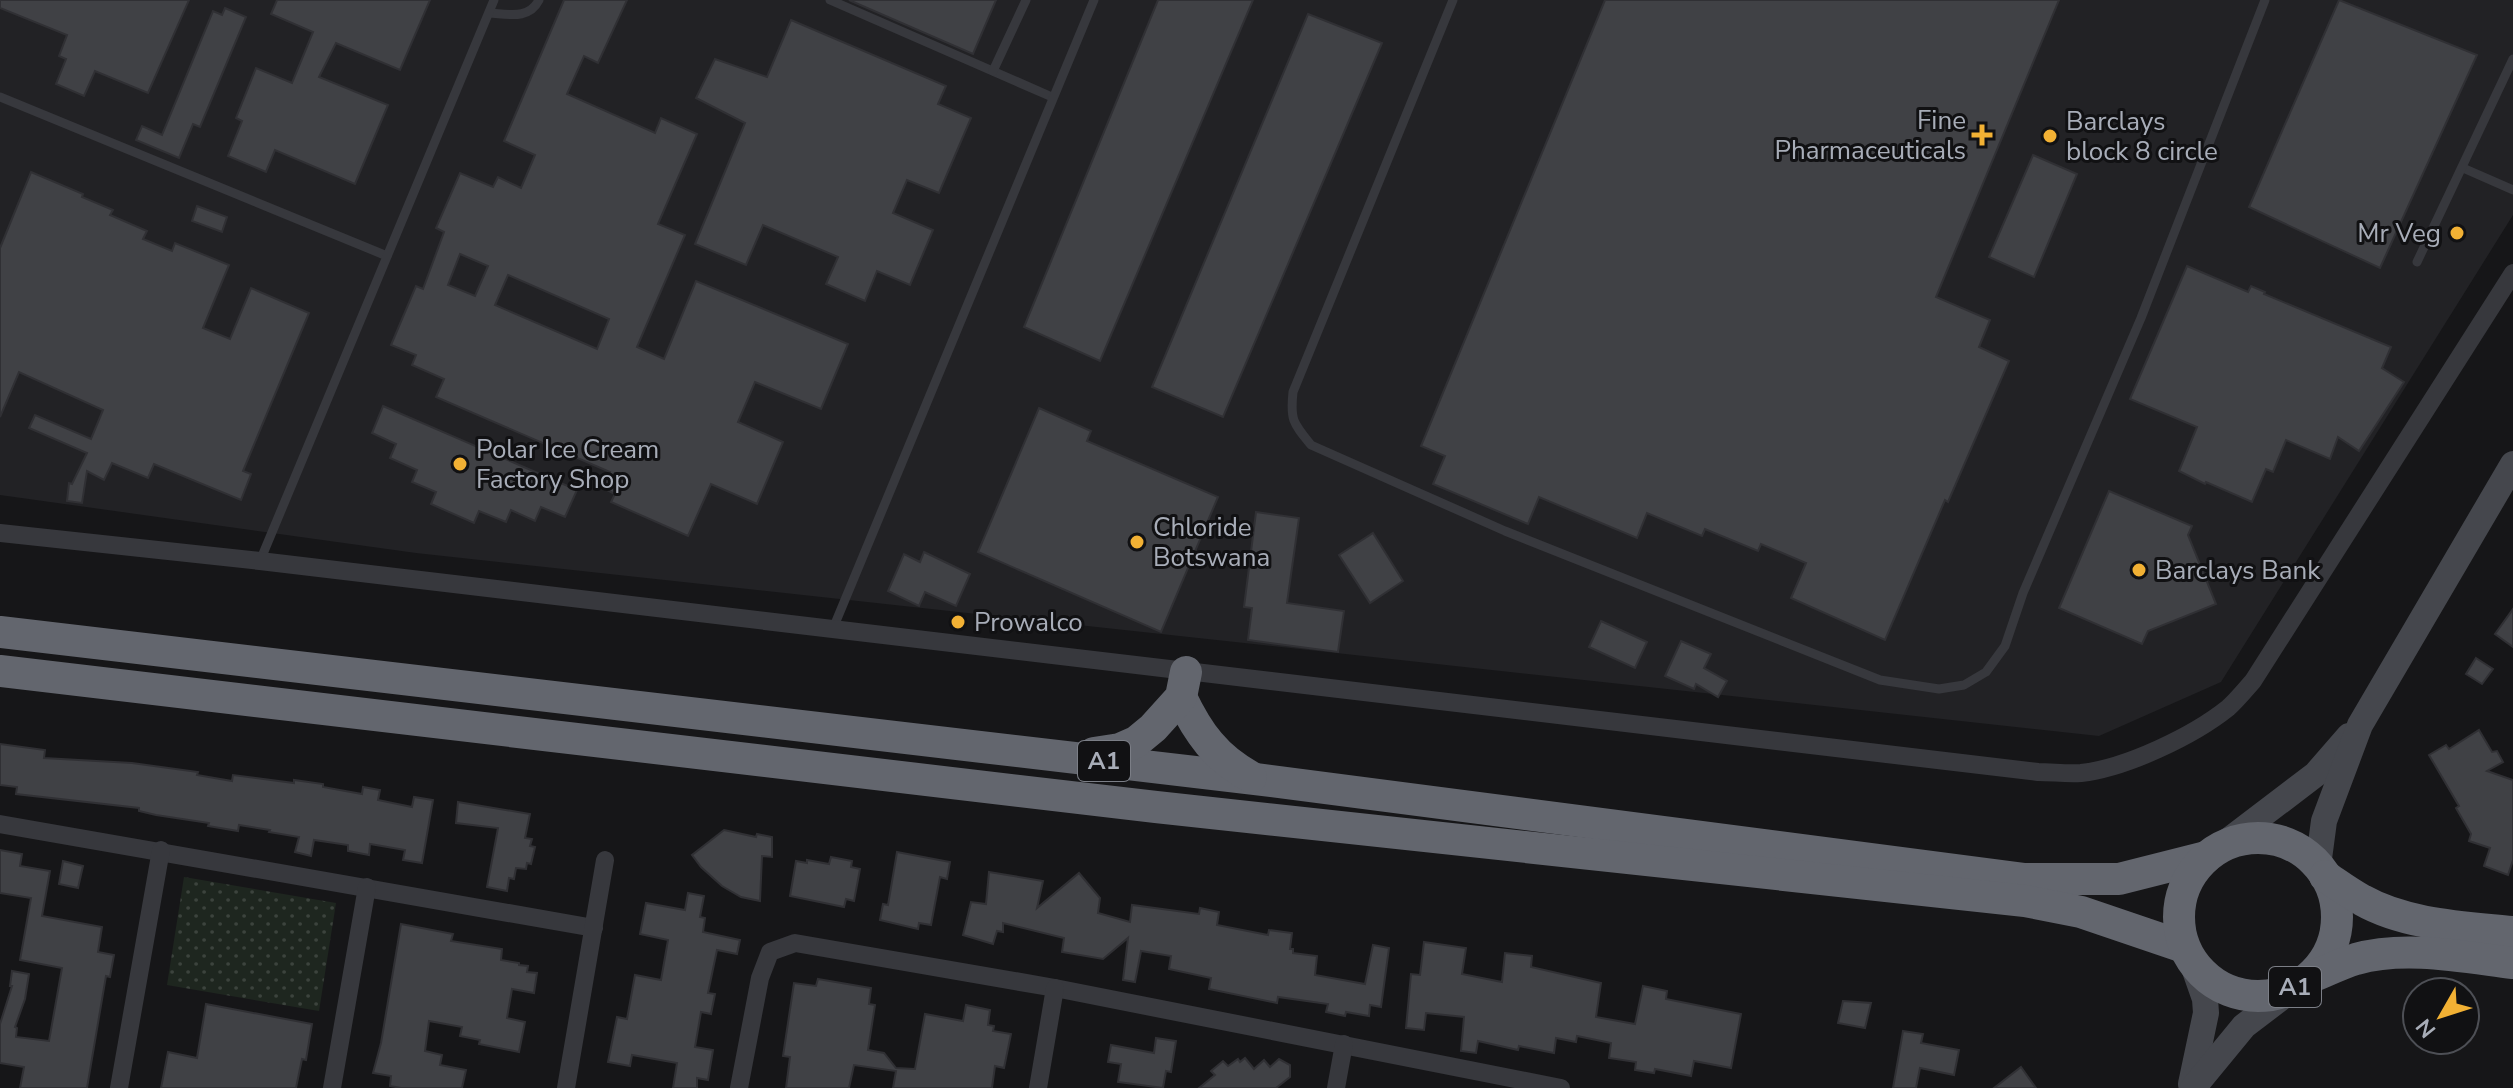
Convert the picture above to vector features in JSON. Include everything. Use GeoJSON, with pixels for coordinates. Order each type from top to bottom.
{"type":"FeatureCollection","features":[{"type":"Feature","properties":{"kind":"highway","name":"A1"},"geometry":{"type":"LineString","coordinates":[[0,632],[1255,779],[2025,879],[2119,879],[2251,839],[2283,842],[2302,851],[2322,871],[2362,900],[2384,910],[2427,921],[2513,932]]}},
{"type":"Feature","properties":{"kind":"highway","name":"A1"},"geometry":{"type":"LineString","coordinates":[[0,671],[1140,805],[2025,901],[2081,912],[2188,954],[2216,985],[2247,996],[2280,994],[2356,959],[2386,954],[2513,963]]}},
{"type":"Feature","properties":{"kind":"highway"},"geometry":{"type":"LineString","coordinates":[[1043,754],[1094,753],[1120,749],[1136,742],[1153,728],[1183,685]]}},
{"type":"Feature","properties":{"kind":"highway"},"geometry":{"type":"LineString","coordinates":[[1183,685],[1193,724],[1218,755],[1233,768],[1255,779]]}},
{"type":"Feature","properties":{"kind":"highway"},"geometry":{"type":"LineString","coordinates":[[2188,954],[2179,931],[2180,898],[2194,868],[2213,852]]}},
{"type":"Feature","properties":{"kind":"highway","name":"A1"},"geometry":{"type":"LineString","coordinates":[[2302,983],[2324,962],[2334,941],[2337,919],[2334,897],[2322,871]]}},
{"type":"Feature","properties":{"kind":"main road"},"geometry":{"type":"LineString","coordinates":[[2322,871],[2324,821],[2360,725],[2513,464]]}},
{"type":"Feature","properties":{"kind":"main road"},"geometry":{"type":"LineString","coordinates":[[2213,852],[2316,774],[2360,725]]}},
{"type":"Feature","properties":{"kind":"main road"},"geometry":{"type":"LineString","coordinates":[[2188,954],[2205,999],[2206,1013],[2192,1088]]}},
{"type":"Feature","properties":{"kind":"main road"},"geometry":{"type":"LineString","coordinates":[[2192,1088],[2244,1026],[2302,983]]}},
{"type":"Feature","properties":{"kind":"street"},"geometry":{"type":"LineString","coordinates":[[0,533],[260,561],[832,631],[1183,685],[2038,772],[2081,773],[2145,754],[2205,724],[2230,706],[2253,681],[2513,273]]}},
{"type":"Feature","properties":{"kind":"street"},"geometry":{"type":"LineString","coordinates":[[0,824],[594,928]]}},
{"type":"Feature","properties":{"kind":"street"},"geometry":{"type":"LineString","coordinates":[[119,1088],[161,850]]}},
{"type":"Feature","properties":{"kind":"street"},"geometry":{"type":"LineString","coordinates":[[566,1088],[605,860]]}},
{"type":"Feature","properties":{"kind":"street"},"geometry":{"type":"LineString","coordinates":[[332,1088],[367,887]]}},
{"type":"Feature","properties":{"kind":"street"},"geometry":{"type":"LineString","coordinates":[[739,1088],[760,978],[770,952],[795,943],[1055,988],[1561,1088]]}},
{"type":"Feature","properties":{"kind":"street"},"geometry":{"type":"LineString","coordinates":[[1038,1088],[1055,988]]}},
{"type":"Feature","properties":{"kind":"street"},"geometry":{"type":"LineString","coordinates":[[1336,1088],[1344,1044]]}},
{"type":"Feature","properties":{"kind":"lane"},"geometry":{"type":"LineString","coordinates":[[260,561],[494,0]]}},
{"type":"Feature","properties":{"kind":"lane"},"geometry":{"type":"LineString","coordinates":[[489,13],[522,14],[535,8],[539,0]]}},
{"type":"Feature","properties":{"kind":"lane"},"geometry":{"type":"LineString","coordinates":[[830,0],[1052,97]]}},
{"type":"Feature","properties":{"kind":"lane"},"geometry":{"type":"LineString","coordinates":[[993,71],[1026,0]]}},
{"type":"Feature","properties":{"kind":"lane"},"geometry":{"type":"LineString","coordinates":[[832,631],[1094,0]]}},
{"type":"Feature","properties":{"kind":"lane"},"geometry":{"type":"LineString","coordinates":[[1453,0],[1293,392],[1291,414],[1299,430],[1311,445],[1505,531],[1880,680],[1939,689],[1964,685],[1986,672],[2005,646],[2023,593],[2141,318],[2265,0]]}},
{"type":"Feature","properties":{"kind":"lane"},"geometry":{"type":"LineString","coordinates":[[2417,262],[2513,59]]}},
{"type":"Feature","properties":{"kind":"lane"},"geometry":{"type":"LineString","coordinates":[[0,97],[387,256]]}},
{"type":"Feature","properties":{"kind":"lane"},"geometry":{"type":"LineString","coordinates":[[2463,168],[2513,190]]}},
{"type":"Feature","properties":{"kind":"shaded area"},"geometry":{"type":"Polygon","coordinates":[[[0,0],[2513,0],[2513,215],[2221,682],[2099,736],[416,553],[0,495],[0,0]]]}},
{"type":"Feature","properties":{"kind":"shaded area"},"geometry":{"type":"Polygon","coordinates":[[[184,877],[336,903],[319,1011],[167,985],[184,877]]]}},
{"type":"Feature","properties":{"kind":"building"},"geometry":{"type":"Polygon","coordinates":[[[0,0],[189,0],[148,93],[95,71],[84,96],[56,84],[66,59],[59,56],[67,35],[0,8],[0,0]]]}},
{"type":"Feature","properties":{"kind":"building"},"geometry":{"type":"Polygon","coordinates":[[[277,0],[430,0],[400,70],[336,43],[319,77],[388,105],[355,184],[275,150],[266,172],[228,156],[242,121],[236,118],[256,68],[292,83],[313,32],[271,14],[277,0]]]}},
{"type":"Feature","properties":{"kind":"building"},"geometry":{"type":"Polygon","coordinates":[[[564,0],[627,0],[598,63],[584,56],[567,94],[655,133],[661,118],[697,134],[658,224],[685,235],[637,347],[664,359],[696,281],[848,344],[821,409],[755,382],[738,422],[783,442],[757,504],[711,484],[688,536],[611,502],[615,494],[603,488],[610,472],[436,397],[444,379],[412,365],[416,355],[391,345],[416,286],[423,289],[444,232],[436,228],[460,173],[493,187],[498,177],[521,188],[535,155],[504,141],[564,0]],[[460,254],[448,285],[475,296],[488,266],[460,254]],[[508,275],[495,305],[597,349],[609,319],[508,275]]]}},
{"type":"Feature","properties":{"kind":"building"},"geometry":{"type":"Polygon","coordinates":[[[849,0],[996,0],[973,54],[849,0]]]}},
{"type":"Feature","properties":{"kind":"building"},"geometry":{"type":"Polygon","coordinates":[[[1158,0],[1253,0],[1100,361],[1024,327],[1158,0]]]}},
{"type":"Feature","properties":{"kind":"building"},"geometry":{"type":"Polygon","coordinates":[[[1605,0],[2059,0],[1936,297],[1990,320],[1979,347],[2009,361],[1885,640],[1791,598],[1806,563],[1761,544],[1758,551],[1705,529],[1702,536],[1647,513],[1637,538],[1539,497],[1528,524],[1433,484],[1445,456],[1421,446],[1605,0]]]}},
{"type":"Feature","properties":{"kind":"building"},"geometry":{"type":"Polygon","coordinates":[[[2339,0],[2477,55],[2380,268],[2249,207],[2339,0]]]}},
{"type":"Feature","properties":{"kind":"building"},"geometry":{"type":"Polygon","coordinates":[[[225,8],[246,17],[200,127],[193,124],[179,158],[136,140],[142,126],[162,135],[213,11],[222,15],[225,8]]]}},
{"type":"Feature","properties":{"kind":"building"},"geometry":{"type":"Polygon","coordinates":[[[1308,14],[1382,43],[1223,417],[1152,387],[1308,14]]]}},
{"type":"Feature","properties":{"kind":"building"},"geometry":{"type":"Polygon","coordinates":[[[791,20],[946,86],[938,104],[971,118],[939,193],[907,180],[893,213],[933,230],[910,285],[877,271],[865,301],[826,284],[838,257],[763,225],[746,265],[695,244],[745,123],[696,98],[715,59],[767,77],[791,20]]]}},
{"type":"Feature","properties":{"kind":"building"},"geometry":{"type":"Polygon","coordinates":[[[2033,155],[2077,174],[2034,277],[1989,257],[2033,155]]]}},
{"type":"Feature","properties":{"kind":"building"},"geometry":{"type":"Polygon","coordinates":[[[31,172],[113,210],[110,215],[147,231],[143,239],[172,251],[175,243],[229,265],[203,328],[230,339],[251,288],[309,313],[243,471],[251,474],[241,500],[154,464],[148,478],[112,463],[104,480],[87,471],[82,503],[67,501],[69,483],[72,484],[87,453],[29,428],[35,415],[91,439],[103,410],[19,372],[0,417],[0,248],[31,172]]]}},
{"type":"Feature","properties":{"kind":"building"},"geometry":{"type":"Polygon","coordinates":[[[197,206],[227,217],[222,232],[192,221],[197,206]]]}},
{"type":"Feature","properties":{"kind":"building"},"geometry":{"type":"Polygon","coordinates":[[[2187,266],[2248,292],[2251,286],[2391,347],[2382,368],[2404,382],[2359,451],[2338,437],[2330,459],[2286,440],[2273,472],[2266,469],[2252,502],[2179,471],[2197,427],[2130,399],[2187,266]]]}},
{"type":"Feature","properties":{"kind":"building","name":"Polar Ice Cream Factory Shop"},"geometry":{"type":"Polygon","coordinates":[[[383,406],[577,490],[565,517],[541,507],[535,521],[511,510],[506,522],[479,511],[474,523],[431,504],[436,492],[412,482],[417,470],[390,458],[396,444],[372,433],[383,406]]]}},
{"type":"Feature","properties":{"kind":"building"},"geometry":{"type":"Polygon","coordinates":[[[1039,408],[1091,431],[1087,441],[1218,497],[1161,632],[978,552],[1039,408]]]}},
{"type":"Feature","properties":{"kind":"building","name":"Barclays Bank"},"geometry":{"type":"Polygon","coordinates":[[[2109,491],[2192,526],[2188,535],[2216,604],[2148,631],[2142,644],[2059,608],[2109,491]]]}},
{"type":"Feature","properties":{"kind":"building"},"geometry":{"type":"Polygon","coordinates":[[[1256,512],[1299,518],[1287,603],[1344,611],[1338,652],[1248,640],[1252,608],[1244,607],[1256,512]]]}},
{"type":"Feature","properties":{"kind":"building"},"geometry":{"type":"Polygon","coordinates":[[[1373,533],[1403,581],[1370,603],[1339,555],[1373,533]]]}},
{"type":"Feature","properties":{"kind":"building"},"geometry":{"type":"Polygon","coordinates":[[[924,552],[970,574],[956,606],[925,592],[919,606],[888,591],[904,554],[920,562],[924,552]]]}},
{"type":"Feature","properties":{"kind":"building"},"geometry":{"type":"Polygon","coordinates":[[[2513,609],[2513,647],[2495,634],[2513,609]]]}},
{"type":"Feature","properties":{"kind":"building"},"geometry":{"type":"Polygon","coordinates":[[[1601,621],[1647,642],[1635,668],[1589,647],[1601,621]]]}},
{"type":"Feature","properties":{"kind":"building"},"geometry":{"type":"Polygon","coordinates":[[[1681,641],[1711,654],[1704,668],[1727,681],[1718,697],[1696,684],[1694,689],[1665,676],[1681,641]]]}},
{"type":"Feature","properties":{"kind":"building"},"geometry":{"type":"Polygon","coordinates":[[[2476,658],[2493,669],[2482,684],[2466,674],[2476,658]]]}},
{"type":"Feature","properties":{"kind":"building"},"geometry":{"type":"Polygon","coordinates":[[[2479,730],[2492,752],[2497,751],[2503,762],[2487,771],[2513,780],[2513,860],[2508,875],[2484,866],[2490,848],[2469,841],[2471,834],[2456,808],[2459,806],[2429,755],[2446,745],[2449,749],[2479,730]]]}},
{"type":"Feature","properties":{"kind":"building"},"geometry":{"type":"Polygon","coordinates":[[[0,744],[45,750],[44,758],[132,763],[198,772],[197,775],[232,781],[233,775],[294,783],[294,780],[362,794],[363,787],[380,790],[378,800],[412,807],[414,797],[433,800],[422,863],[403,860],[405,850],[370,844],[369,855],[348,851],[348,845],[314,840],[311,856],[295,852],[299,837],[270,830],[239,825],[238,831],[156,815],[139,811],[139,808],[16,794],[17,787],[0,785],[0,744]]]}},
{"type":"Feature","properties":{"kind":"building"},"geometry":{"type":"Polygon","coordinates":[[[458,802],[530,814],[525,838],[532,839],[530,846],[535,847],[531,864],[527,863],[526,869],[516,868],[514,879],[509,878],[507,891],[487,887],[498,828],[456,823],[458,802]]]}},
{"type":"Feature","properties":{"kind":"building"},"geometry":{"type":"Polygon","coordinates":[[[724,830],[772,837],[772,857],[762,856],[760,901],[741,897],[722,886],[692,855],[724,830]]]}},
{"type":"Feature","properties":{"kind":"building"},"geometry":{"type":"Polygon","coordinates":[[[0,850],[22,854],[20,866],[50,871],[42,916],[102,927],[98,952],[114,955],[110,977],[106,976],[87,1088],[20,1088],[24,1067],[0,1063],[0,1024],[12,986],[12,971],[29,974],[25,999],[15,1027],[16,1037],[49,1041],[62,968],[20,960],[31,898],[0,893],[0,850]]]}},
{"type":"Feature","properties":{"kind":"building"},"geometry":{"type":"Polygon","coordinates":[[[897,852],[950,862],[947,879],[940,877],[931,925],[919,923],[918,929],[880,920],[883,904],[888,905],[897,852]]]}},
{"type":"Feature","properties":{"kind":"building"},"geometry":{"type":"Polygon","coordinates":[[[831,857],[852,861],[851,867],[860,869],[854,901],[846,899],[844,907],[790,896],[796,861],[829,864],[831,857]]]}},
{"type":"Feature","properties":{"kind":"building"},"geometry":{"type":"Polygon","coordinates":[[[63,861],[83,866],[78,888],[59,884],[63,861]]]}},
{"type":"Feature","properties":{"kind":"building"},"geometry":{"type":"Polygon","coordinates":[[[989,872],[1043,881],[1037,908],[1079,873],[1100,898],[1098,913],[1130,922],[1132,905],[1199,914],[1200,908],[1219,912],[1217,925],[1268,935],[1269,930],[1292,933],[1290,949],[1293,953],[1317,956],[1315,975],[1365,984],[1373,945],[1389,948],[1381,1007],[1370,1005],[1369,1016],[1346,1012],[1345,1016],[1326,1012],[1328,1004],[1278,997],[1277,1003],[1209,989],[1211,978],[1169,969],[1171,956],[1141,951],[1135,982],[1123,980],[1128,938],[1103,959],[1062,952],[1064,938],[1003,923],[1003,932],[997,931],[993,944],[963,935],[971,902],[986,904],[989,872]]]}},
{"type":"Feature","properties":{"kind":"building"},"geometry":{"type":"Polygon","coordinates":[[[688,893],[704,896],[700,917],[705,918],[703,932],[740,940],[737,954],[717,950],[708,993],[715,994],[711,1014],[701,1012],[695,1047],[713,1050],[708,1080],[697,1078],[697,1088],[673,1088],[677,1063],[632,1055],[630,1066],[608,1062],[617,1017],[627,1019],[635,975],[661,980],[668,940],[640,934],[646,903],[685,910],[688,893]]]}},
{"type":"Feature","properties":{"kind":"building"},"geometry":{"type":"Polygon","coordinates":[[[401,924],[453,934],[451,941],[502,949],[501,960],[528,966],[527,972],[537,973],[534,993],[512,989],[507,1018],[525,1022],[519,1052],[479,1044],[480,1040],[460,1036],[462,1027],[429,1021],[425,1051],[442,1055],[440,1065],[466,1070],[462,1088],[401,1088],[390,1086],[391,1076],[373,1073],[401,924]]]}},
{"type":"Feature","properties":{"kind":"building"},"geometry":{"type":"Polygon","coordinates":[[[1424,942],[1466,948],[1462,974],[1502,982],[1505,953],[1532,956],[1531,967],[1601,983],[1596,1017],[1635,1024],[1643,986],[1667,991],[1666,999],[1741,1014],[1731,1068],[1694,1061],[1691,1076],[1655,1069],[1654,1073],[1635,1070],[1636,1062],[1609,1058],[1611,1043],[1577,1036],[1576,1042],[1556,1038],[1554,1053],[1519,1046],[1518,1050],[1478,1041],[1476,1053],[1461,1051],[1464,1017],[1426,1013],[1424,1030],[1406,1028],[1411,974],[1420,975],[1424,942]]]}},
{"type":"Feature","properties":{"kind":"building"},"geometry":{"type":"Polygon","coordinates":[[[818,979],[871,988],[869,1004],[875,1005],[868,1050],[884,1053],[896,1068],[915,1069],[925,1014],[963,1021],[966,1005],[990,1010],[988,1025],[994,1026],[993,1031],[1011,1034],[1004,1068],[995,1066],[992,1088],[893,1088],[896,1071],[854,1065],[849,1088],[786,1088],[790,1057],[783,1056],[794,983],[816,986],[818,979]]]}},
{"type":"Feature","properties":{"kind":"building"},"geometry":{"type":"Polygon","coordinates":[[[1843,1001],[1871,1003],[1865,1028],[1838,1023],[1843,1001]]]}},
{"type":"Feature","properties":{"kind":"building"},"geometry":{"type":"Polygon","coordinates":[[[206,1004],[312,1024],[306,1060],[302,1059],[296,1088],[161,1088],[168,1052],[197,1058],[206,1004]]]}},
{"type":"Feature","properties":{"kind":"building"},"geometry":{"type":"Polygon","coordinates":[[[1903,1031],[1923,1034],[1921,1043],[1959,1050],[1954,1075],[1920,1068],[1916,1088],[1893,1088],[1903,1031]]]}},
{"type":"Feature","properties":{"kind":"building"},"geometry":{"type":"Polygon","coordinates":[[[1156,1038],[1176,1041],[1171,1072],[1166,1071],[1163,1088],[1118,1082],[1121,1064],[1108,1062],[1111,1045],[1154,1053],[1156,1038]]]}},
{"type":"Feature","properties":{"kind":"building"},"geometry":{"type":"Polygon","coordinates":[[[1245,1058],[1254,1069],[1264,1060],[1270,1067],[1279,1059],[1290,1065],[1290,1077],[1276,1088],[1199,1088],[1215,1075],[1211,1071],[1223,1061],[1228,1066],[1245,1058]]]}},
{"type":"Feature","properties":{"kind":"building"},"geometry":{"type":"Polygon","coordinates":[[[2021,1067],[2036,1088],[1994,1088],[2021,1067]]]}},
{"type":"Feature","properties":{"kind":"place","name":"Fine Pharmaceuticals"},"geometry":{"type":"Point","coordinates":[1982,135]}},
{"type":"Feature","properties":{"kind":"place","name":"Barclays block 8 circle"},"geometry":{"type":"Point","coordinates":[2050,136]}},
{"type":"Feature","properties":{"kind":"place","name":"Mr Veg"},"geometry":{"type":"Point","coordinates":[2457,233]}},
{"type":"Feature","properties":{"kind":"place","name":"Polar Ice Cream Factory Shop"},"geometry":{"type":"Point","coordinates":[460,464]}},
{"type":"Feature","properties":{"kind":"place","name":"Chloride Botswana"},"geometry":{"type":"Point","coordinates":[1137,542]}},
{"type":"Feature","properties":{"kind":"place","name":"Barclays Bank"},"geometry":{"type":"Point","coordinates":[2139,570]}},
{"type":"Feature","properties":{"kind":"place","name":"Prowalco"},"geometry":{"type":"Point","coordinates":[958,622]}}]}
